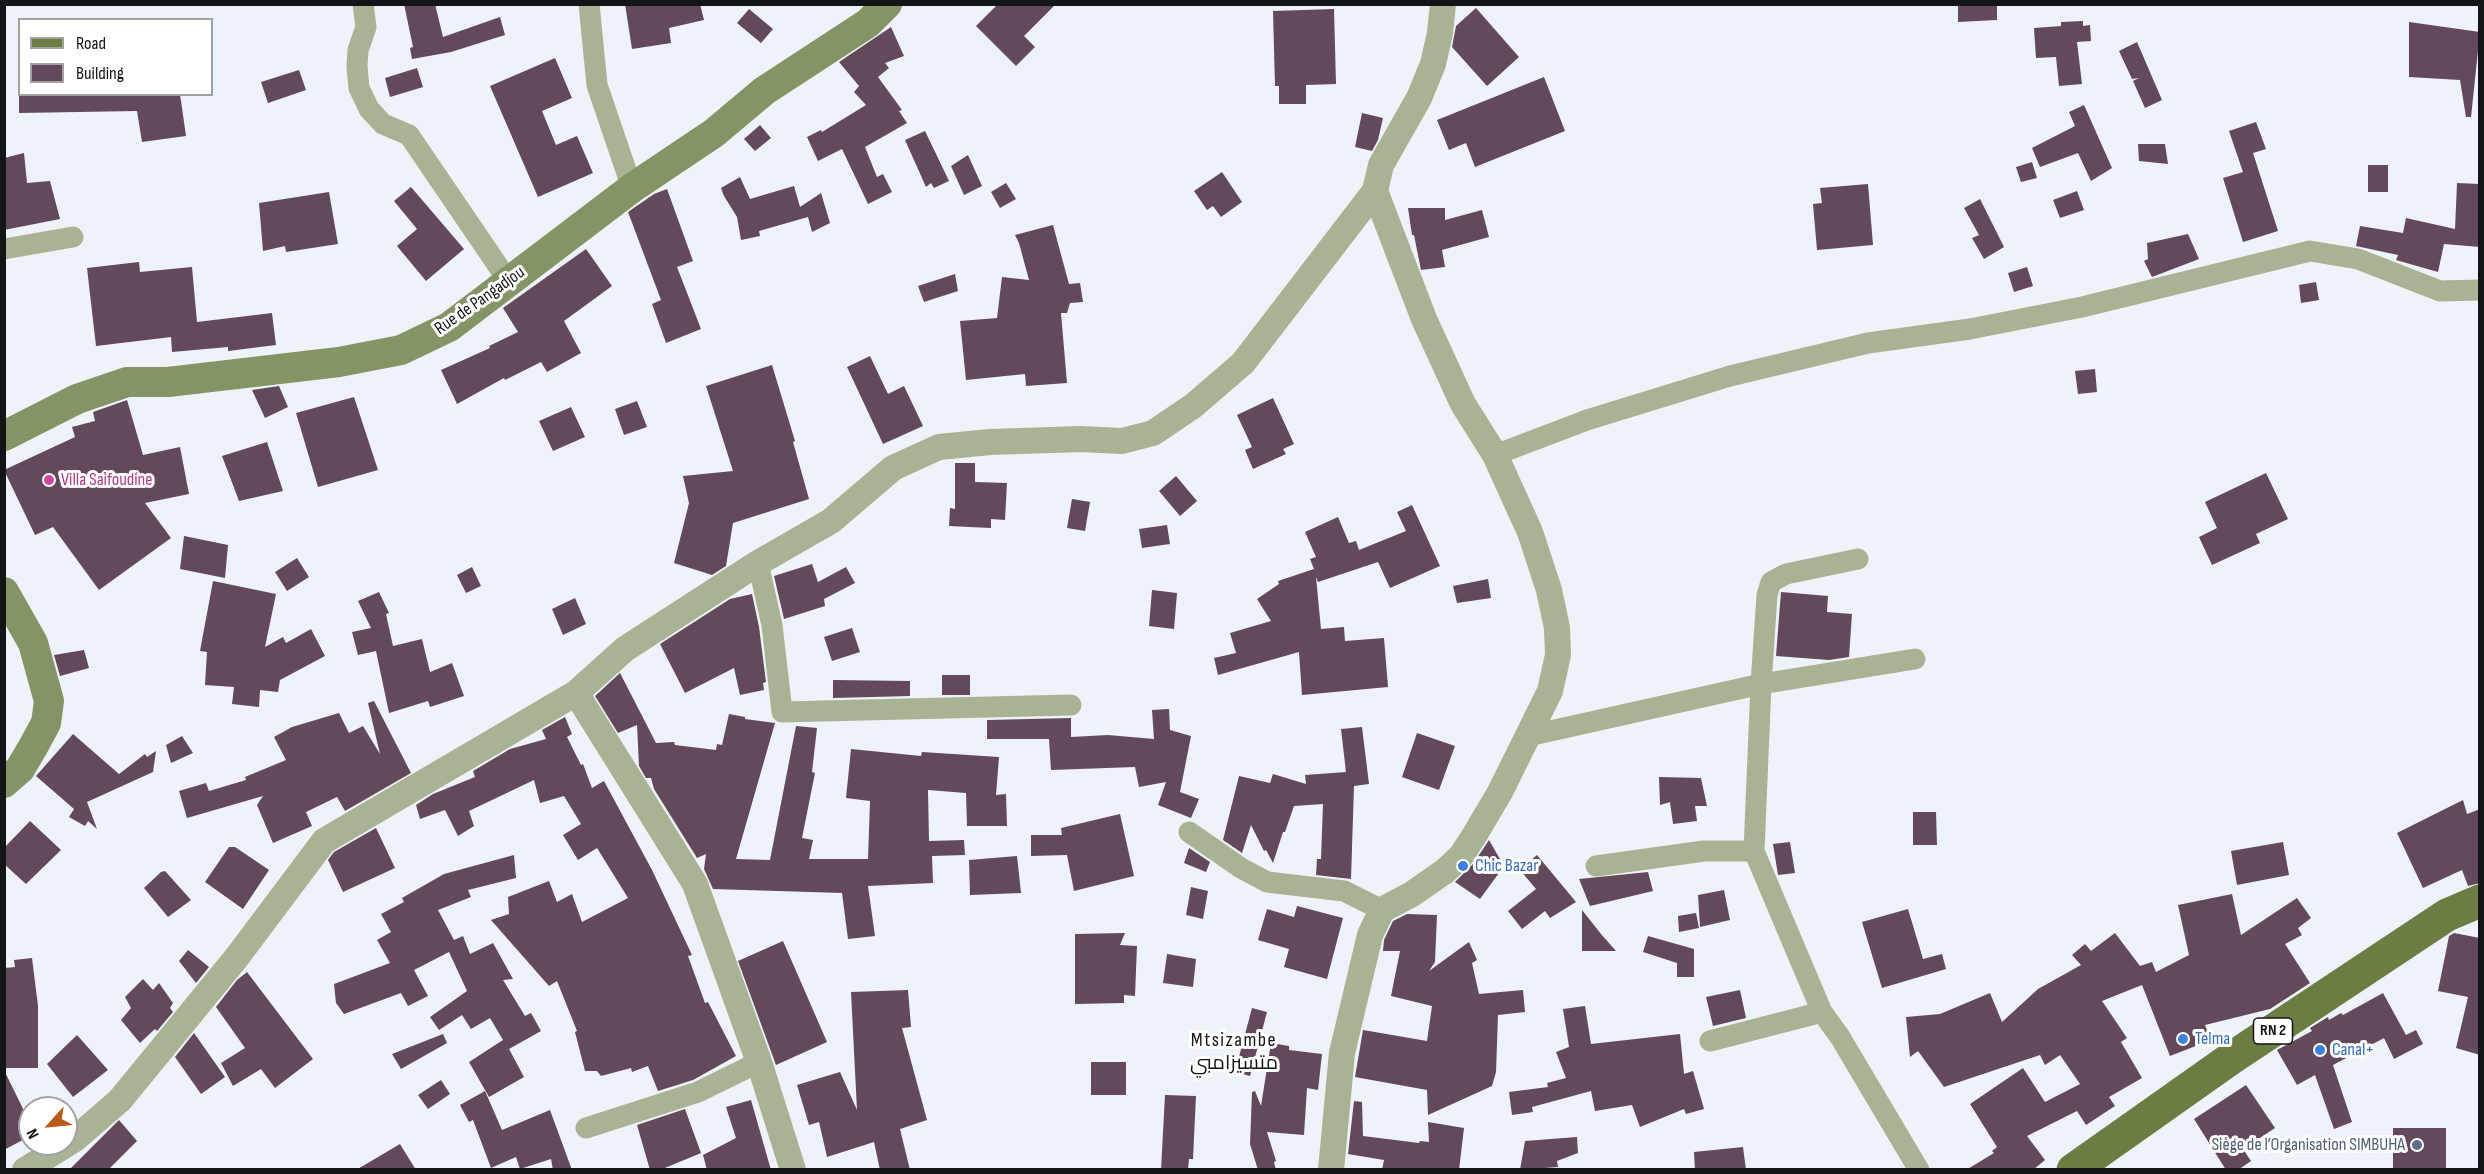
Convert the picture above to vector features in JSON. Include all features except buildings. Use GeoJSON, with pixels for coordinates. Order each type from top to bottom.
{"type":"FeatureCollection","features":[{"type":"Feature","properties":{"kind":"main road","name":"Rue de Pangadjou"},"geometry":{"type":"LineString","coordinates":[[4,436],[77,399],[127,382],[168,382],[339,362],[401,350],[449,327],[632,188],[714,133],[764,91],[868,23],[887,4]]}},
{"type":"Feature","properties":{"kind":"main road"},"geometry":{"type":"LineString","coordinates":[[4,592],[33,643],[49,701],[46,723],[33,747],[20,769],[4,783]]}},
{"type":"Feature","properties":{"kind":"main road","name":"RN 2"},"geometry":{"type":"LineString","coordinates":[[2073,1170],[2233,1058],[2447,915],[2480,901]]}},
{"type":"Feature","properties":{"kind":"street"},"geometry":{"type":"LineString","coordinates":[[363,4],[366,27],[358,50],[357,67],[359,88],[369,109],[383,124],[410,135],[509,282]]}},
{"type":"Feature","properties":{"kind":"street"},"geometry":{"type":"LineString","coordinates":[[589,4],[597,85],[632,188]]}},
{"type":"Feature","properties":{"kind":"street"},"geometry":{"type":"LineString","coordinates":[[24,1170],[75,1139],[120,1100],[237,957],[324,841],[576,693],[625,649],[758,563],[831,521],[893,468],[939,447],[1013,441],[1080,439],[1122,441],[1154,433],[1193,406],[1243,363],[1375,191],[1381,165],[1419,98],[1433,64],[1440,33],[1443,4]]}},
{"type":"Feature","properties":{"kind":"street"},"geometry":{"type":"LineString","coordinates":[[1331,1170],[1342,1053],[1370,935],[1382,910],[1412,894],[1445,871],[1461,855],[1500,792],[1550,691],[1558,654],[1557,628],[1549,590],[1530,532],[1494,455],[1463,404],[1429,330],[1375,191]]}},
{"type":"Feature","properties":{"kind":"street"},"geometry":{"type":"LineString","coordinates":[[4,249],[73,237]]}},
{"type":"Feature","properties":{"kind":"street"},"geometry":{"type":"LineString","coordinates":[[1494,455],[1587,420],[1730,376],[1868,343],[1970,328],[2082,307],[2310,251],[2358,259],[2440,291],[2480,290]]}},
{"type":"Feature","properties":{"kind":"street"},"geometry":{"type":"LineString","coordinates":[[1858,559],[1786,574],[1771,582],[1767,595],[1761,684],[1754,851],[1822,1012],[1840,1037],[1919,1170]]}},
{"type":"Feature","properties":{"kind":"street"},"geometry":{"type":"LineString","coordinates":[[758,563],[772,625],[782,712],[1071,705]]}},
{"type":"Feature","properties":{"kind":"street"},"geometry":{"type":"LineString","coordinates":[[1528,736],[1761,684],[1915,659]]}},
{"type":"Feature","properties":{"kind":"street"},"geometry":{"type":"LineString","coordinates":[[576,693],[695,885],[759,1062],[793,1170]]}},
{"type":"Feature","properties":{"kind":"street"},"geometry":{"type":"LineString","coordinates":[[1189,832],[1241,868],[1267,882],[1344,891],[1382,910]]}},
{"type":"Feature","properties":{"kind":"street"},"geometry":{"type":"LineString","coordinates":[[1596,866],[1704,852],[1754,851]]}},
{"type":"Feature","properties":{"kind":"street"},"geometry":{"type":"LineString","coordinates":[[1710,1041],[1822,1012]]}},
{"type":"Feature","properties":{"kind":"street"},"geometry":{"type":"LineString","coordinates":[[586,1128],[698,1092],[759,1062]]}},
{"type":"Feature","properties":{"kind":"place","name":"Villa Saifoudine"},"geometry":{"type":"Point","coordinates":[49,480]}},
{"type":"Feature","properties":{"kind":"place","name":"Chic Bazar"},"geometry":{"type":"Point","coordinates":[1463,866]}},
{"type":"Feature","properties":{"kind":"place","name":"Telma"},"geometry":{"type":"Point","coordinates":[2183,1039]}},
{"type":"Feature","properties":{"kind":"place","name":"Canal+"},"geometry":{"type":"Point","coordinates":[2320,1050]}},
{"type":"Feature","properties":{"kind":"place","name":"Siège de l’Organisation SIMBUHA"},"geometry":{"type":"Point","coordinates":[2417,1145]}},
{"type":"Feature","properties":{"kind":"district","name":"Mtsizambe متسيزامبي"},"geometry":{"type":"Point","coordinates":[1234,1052]}}]}
